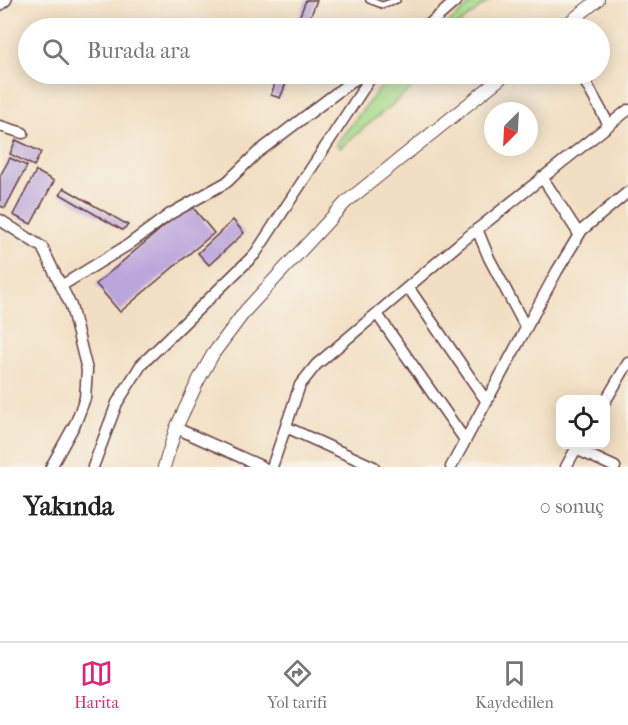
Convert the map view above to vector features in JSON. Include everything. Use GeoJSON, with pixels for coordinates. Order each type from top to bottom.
{"type":"FeatureCollection","features":[{"type":"Feature","properties":{"kind":"street"},"geometry":{"type":"LineString","coordinates":[[0,5],[6,0]]}},
{"type":"Feature","properties":{"kind":"street"},"geometry":{"type":"LineString","coordinates":[[437,18],[458,0]]}},
{"type":"Feature","properties":{"kind":"street"},"geometry":{"type":"LineString","coordinates":[[575,18],[598,0]]}},
{"type":"Feature","properties":{"kind":"street"},"geometry":{"type":"LineString","coordinates":[[62,286],[128,245],[170,214],[226,182],[257,153],[348,84]]}},
{"type":"Feature","properties":{"kind":"street"},"geometry":{"type":"LineString","coordinates":[[93,467],[117,403],[141,365],[255,254],[366,84]]}},
{"type":"Feature","properties":{"kind":"street"},"geometry":{"type":"LineString","coordinates":[[164,467],[176,428],[198,381],[213,354],[246,310],[346,202],[494,84]]}},
{"type":"Feature","properties":{"kind":"street"},"geometry":{"type":"LineString","coordinates":[[586,84],[609,125]]}},
{"type":"Feature","properties":{"kind":"street"},"geometry":{"type":"LineString","coordinates":[[272,467],[300,385],[316,365],[477,229],[628,110]]}},
{"type":"Feature","properties":{"kind":"street"},"geometry":{"type":"LineString","coordinates":[[0,126],[23,133]]}},
{"type":"Feature","properties":{"kind":"street"},"geometry":{"type":"LineString","coordinates":[[542,177],[579,234]]}},
{"type":"Feature","properties":{"kind":"street"},"geometry":{"type":"LineString","coordinates":[[451,467],[579,234],[628,192]]}},
{"type":"Feature","properties":{"kind":"street"},"geometry":{"type":"LineString","coordinates":[[0,234],[2,221],[42,247],[71,306],[87,370],[85,398],[76,422],[51,467]]}},
{"type":"Feature","properties":{"kind":"street"},"geometry":{"type":"LineString","coordinates":[[477,229],[489,258],[526,328]]}},
{"type":"Feature","properties":{"kind":"street"},"geometry":{"type":"LineString","coordinates":[[408,287],[486,402]]}},
{"type":"Feature","properties":{"kind":"street"},"geometry":{"type":"LineString","coordinates":[[377,314],[465,440]]}},
{"type":"Feature","properties":{"kind":"street"},"geometry":{"type":"LineString","coordinates":[[609,395],[628,363]]}},
{"type":"Feature","properties":{"kind":"street"},"geometry":{"type":"LineString","coordinates":[[286,427],[374,467]]}},
{"type":"Feature","properties":{"kind":"street"},"geometry":{"type":"LineString","coordinates":[[176,428],[262,467]]}},
{"type":"Feature","properties":{"kind":"street"},"geometry":{"type":"LineString","coordinates":[[566,467],[576,449]]}},
{"type":"Feature","properties":{"kind":"street"},"geometry":{"type":"LineString","coordinates":[[581,449],[615,467]]}},
{"type":"Feature","properties":{"kind":"lane"},"geometry":{"type":"LineString","coordinates":[[369,0],[382,5],[397,0]]}},
{"type":"Feature","properties":{"kind":"green space"},"geometry":{"type":"Polygon","coordinates":[[[476,0],[490,0],[467,18],[455,18],[476,0]]]}},
{"type":"Feature","properties":{"kind":"green space"},"geometry":{"type":"Polygon","coordinates":[[[383,84],[416,84],[340,148],[336,144],[383,84]]]}},
{"type":"Feature","properties":{"kind":"building"},"geometry":{"type":"Polygon","coordinates":[[[306,0],[317,0],[310,18],[299,18],[306,0]]]}},
{"type":"Feature","properties":{"kind":"building"},"geometry":{"type":"Polygon","coordinates":[[[275,84],[286,84],[280,98],[271,95],[275,84]]]}},
{"type":"Feature","properties":{"kind":"building"},"geometry":{"type":"Polygon","coordinates":[[[16,140],[41,152],[34,166],[10,154],[16,140]]]}},
{"type":"Feature","properties":{"kind":"building"},"geometry":{"type":"Polygon","coordinates":[[[10,158],[27,166],[5,208],[0,206],[0,176],[10,158]]]}},
{"type":"Feature","properties":{"kind":"building"},"geometry":{"type":"Polygon","coordinates":[[[36,171],[54,181],[31,224],[13,215],[36,171]]]}},
{"type":"Feature","properties":{"kind":"building"},"geometry":{"type":"Polygon","coordinates":[[[64,188],[128,225],[122,230],[60,194],[64,188]]]}},
{"type":"Feature","properties":{"kind":"building"},"geometry":{"type":"Polygon","coordinates":[[[190,204],[214,233],[120,312],[96,284],[190,204]]]}},
{"type":"Feature","properties":{"kind":"building"},"geometry":{"type":"Polygon","coordinates":[[[233,220],[244,233],[209,265],[198,253],[233,220]]]}}]}
